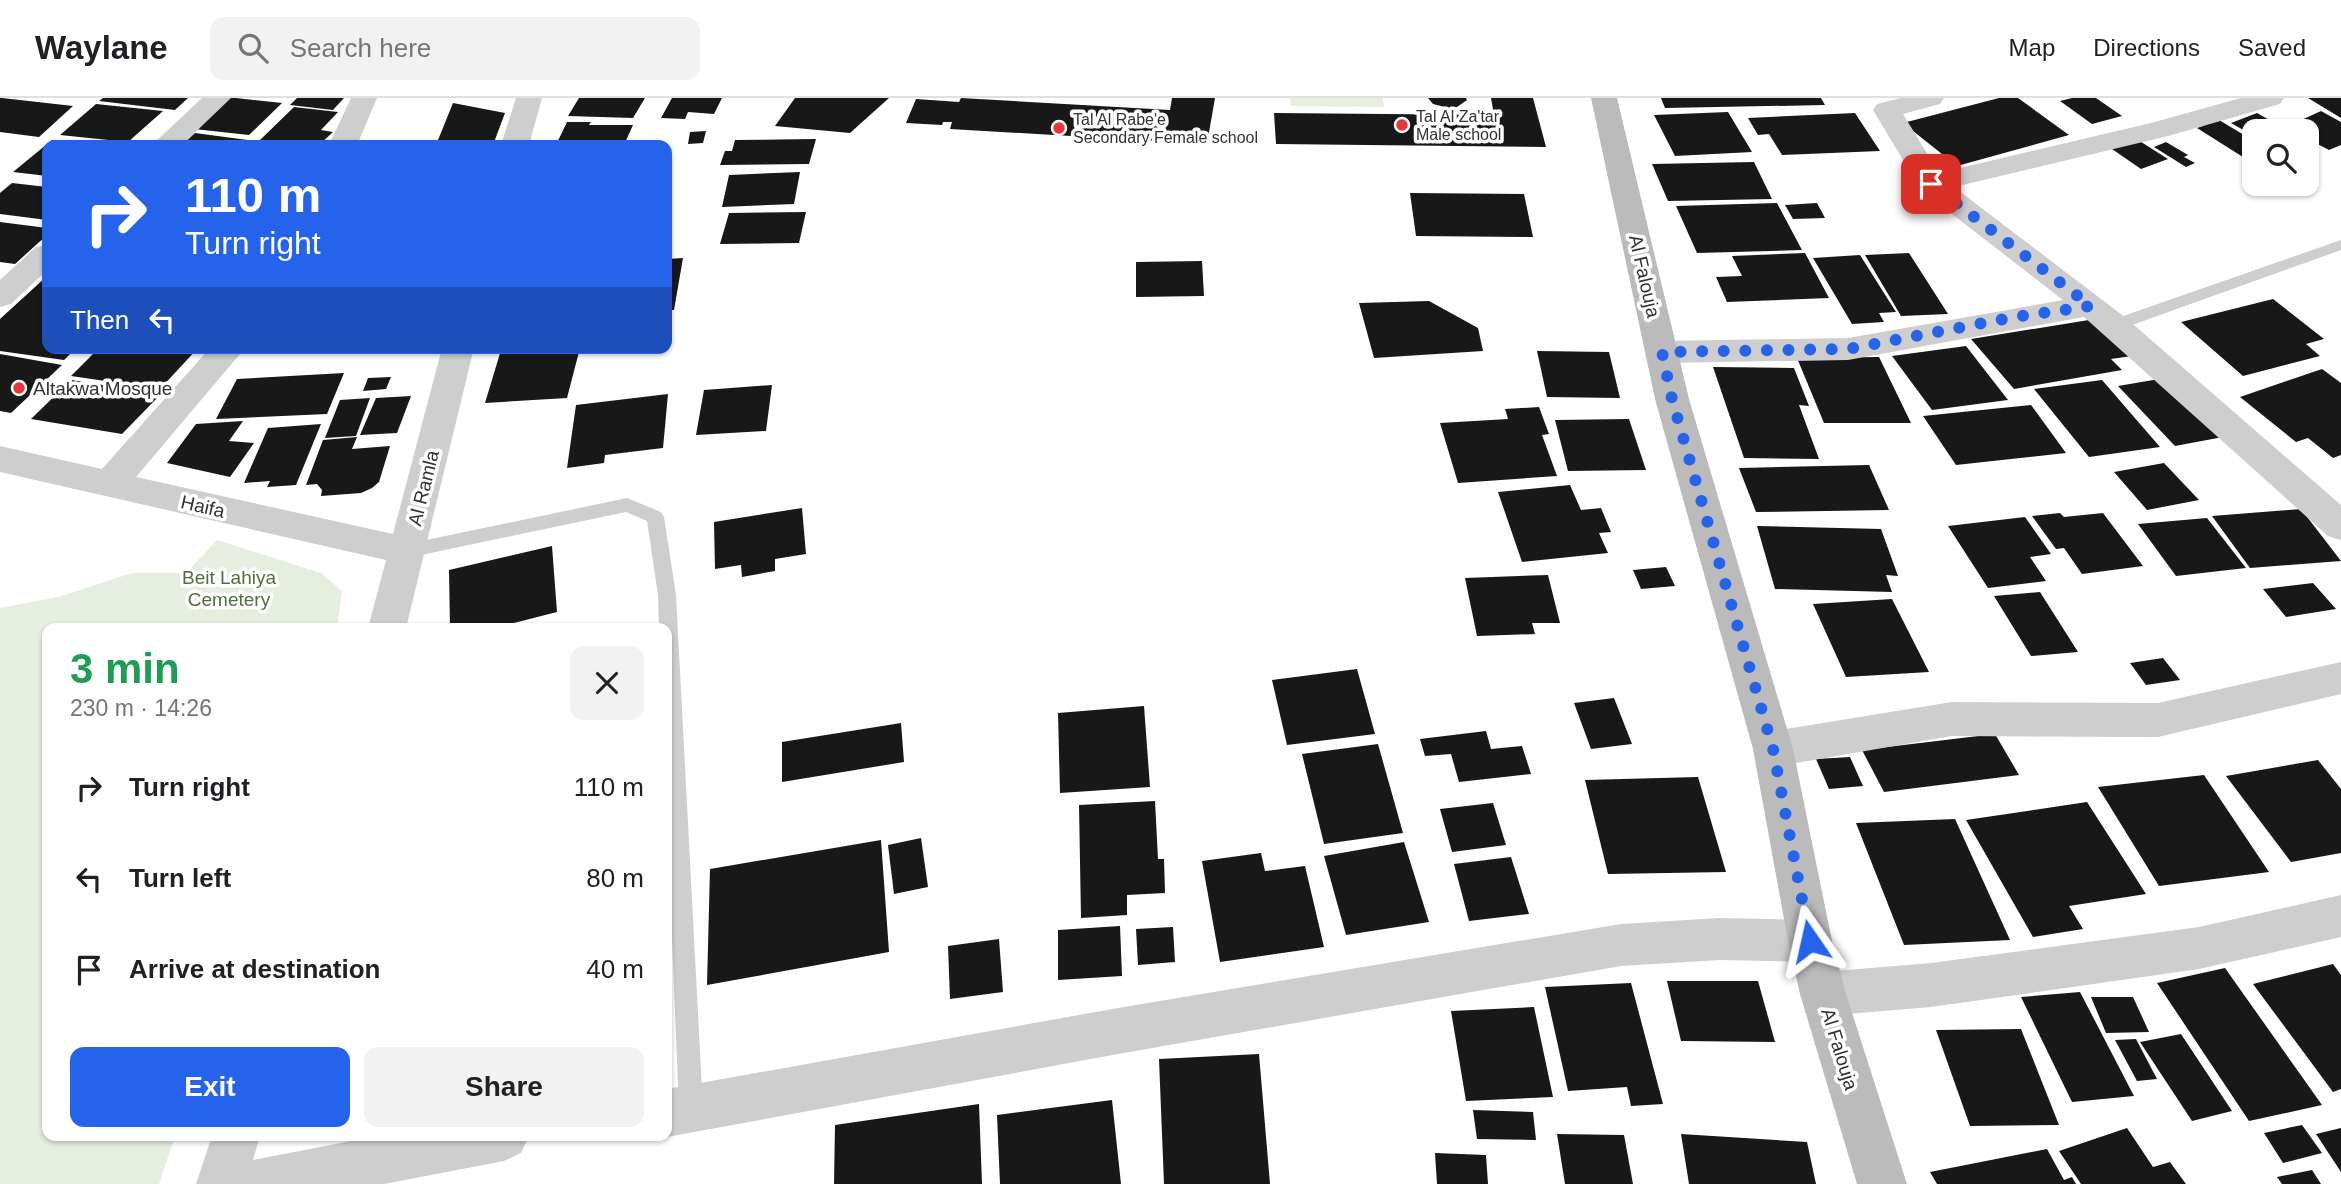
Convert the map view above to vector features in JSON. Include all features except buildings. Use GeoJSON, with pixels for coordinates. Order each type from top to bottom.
{"type":"FeatureCollection","features":[{"type":"Feature","properties":{"kind":"main road","name":"Al Falouja"},"geometry":{"type":"LineString","coordinates":[[1604,98],[1672,399],[1773,749],[1810,941],[1823,994],[1882,1184]]}},
{"type":"Feature","properties":{"kind":"street"},"geometry":{"type":"LineString","coordinates":[[172,140],[218,98]]}},
{"type":"Feature","properties":{"kind":"street"},"geometry":{"type":"LineString","coordinates":[[345,140],[364,98]]}},
{"type":"Feature","properties":{"kind":"street"},"geometry":{"type":"LineString","coordinates":[[516,140],[529,98]]}},
{"type":"Feature","properties":{"kind":"street"},"geometry":{"type":"LineString","coordinates":[[1931,98],[1887,110],[1931,184],[2103,316],[2341,526]]}},
{"type":"Feature","properties":{"kind":"street"},"geometry":{"type":"LineString","coordinates":[[1931,184],[2158,130],[2271,98]]}},
{"type":"Feature","properties":{"kind":"street"},"geometry":{"type":"LineString","coordinates":[[0,297],[42,259]]}},
{"type":"Feature","properties":{"kind":"street"},"geometry":{"type":"LineString","coordinates":[[1662,352],[1848,349],[2015,317],[2103,316]]}},
{"type":"Feature","properties":{"kind":"street"},"geometry":{"type":"LineString","coordinates":[[108,485],[224,354]]}},
{"type":"Feature","properties":{"kind":"street","name":"Al Ramla"},"geometry":{"type":"LineString","coordinates":[[388,623],[456,354]]}},
{"type":"Feature","properties":{"kind":"street","name":"Haifa"},"geometry":{"type":"LineString","coordinates":[[0,459],[407,551]]}},
{"type":"Feature","properties":{"kind":"street"},"geometry":{"type":"LineString","coordinates":[[1773,749],[1952,719],[2158,720],[2341,678]]}},
{"type":"Feature","properties":{"kind":"street"},"geometry":{"type":"LineString","coordinates":[[1823,994],[1931,985],[2199,948],[2341,916]]}},
{"type":"Feature","properties":{"kind":"street"},"geometry":{"type":"LineString","coordinates":[[679,1112],[1118,1031],[1621,944],[1720,939],[1810,941]]}},
{"type":"Feature","properties":{"kind":"street"},"geometry":{"type":"LineString","coordinates":[[220,1184],[234,1141]]}},
{"type":"Feature","properties":{"kind":"street"},"geometry":{"type":"LineString","coordinates":[[256,1184],[477,1141]]}},
{"type":"Feature","properties":{"kind":"lane"},"geometry":{"type":"LineString","coordinates":[[2103,316],[2341,245]]}},
{"type":"Feature","properties":{"kind":"lane"},"geometry":{"type":"LineString","coordinates":[[407,551],[627,505],[655,517],[667,596],[668,623]]}},
{"type":"Feature","properties":{"kind":"lane"},"geometry":{"type":"LineString","coordinates":[[672,811],[679,1112]]}},
{"type":"Feature","properties":{"kind":"green space"},"geometry":{"type":"Polygon","coordinates":[[[1290,98],[1383,98],[1384,107],[1291,106],[1290,98]]]}},
{"type":"Feature","properties":{"kind":"green space","name":"Beit Lahiya Cemetery"},"geometry":{"type":"Polygon","coordinates":[[[217,540],[321,573],[342,591],[338,623],[42,623],[42,1141],[173,1141],[159,1184],[0,1184],[0,608],[58,597],[132,573],[186,573],[217,540]]]}},
{"type":"Feature","properties":{"kind":"place","name":"Tal Al Za'tar Male school"},"geometry":{"type":"Point","coordinates":[1402,125]}},
{"type":"Feature","properties":{"kind":"place","name":"Tal Al Rabe'e Secondary Female school"},"geometry":{"type":"Point","coordinates":[1059,128]}},
{"type":"Feature","properties":{"kind":"place","name":"Altakwa Mosque"},"geometry":{"type":"Point","coordinates":[19,388]}},
{"type":"Feature","properties":{"kind":"route"},"geometry":{"type":"LineString","coordinates":[[1810,941],[1773,749],[1672,399],[1662,352],[1848,349],[2015,317],[2091,306],[1931,184]]}}]}
